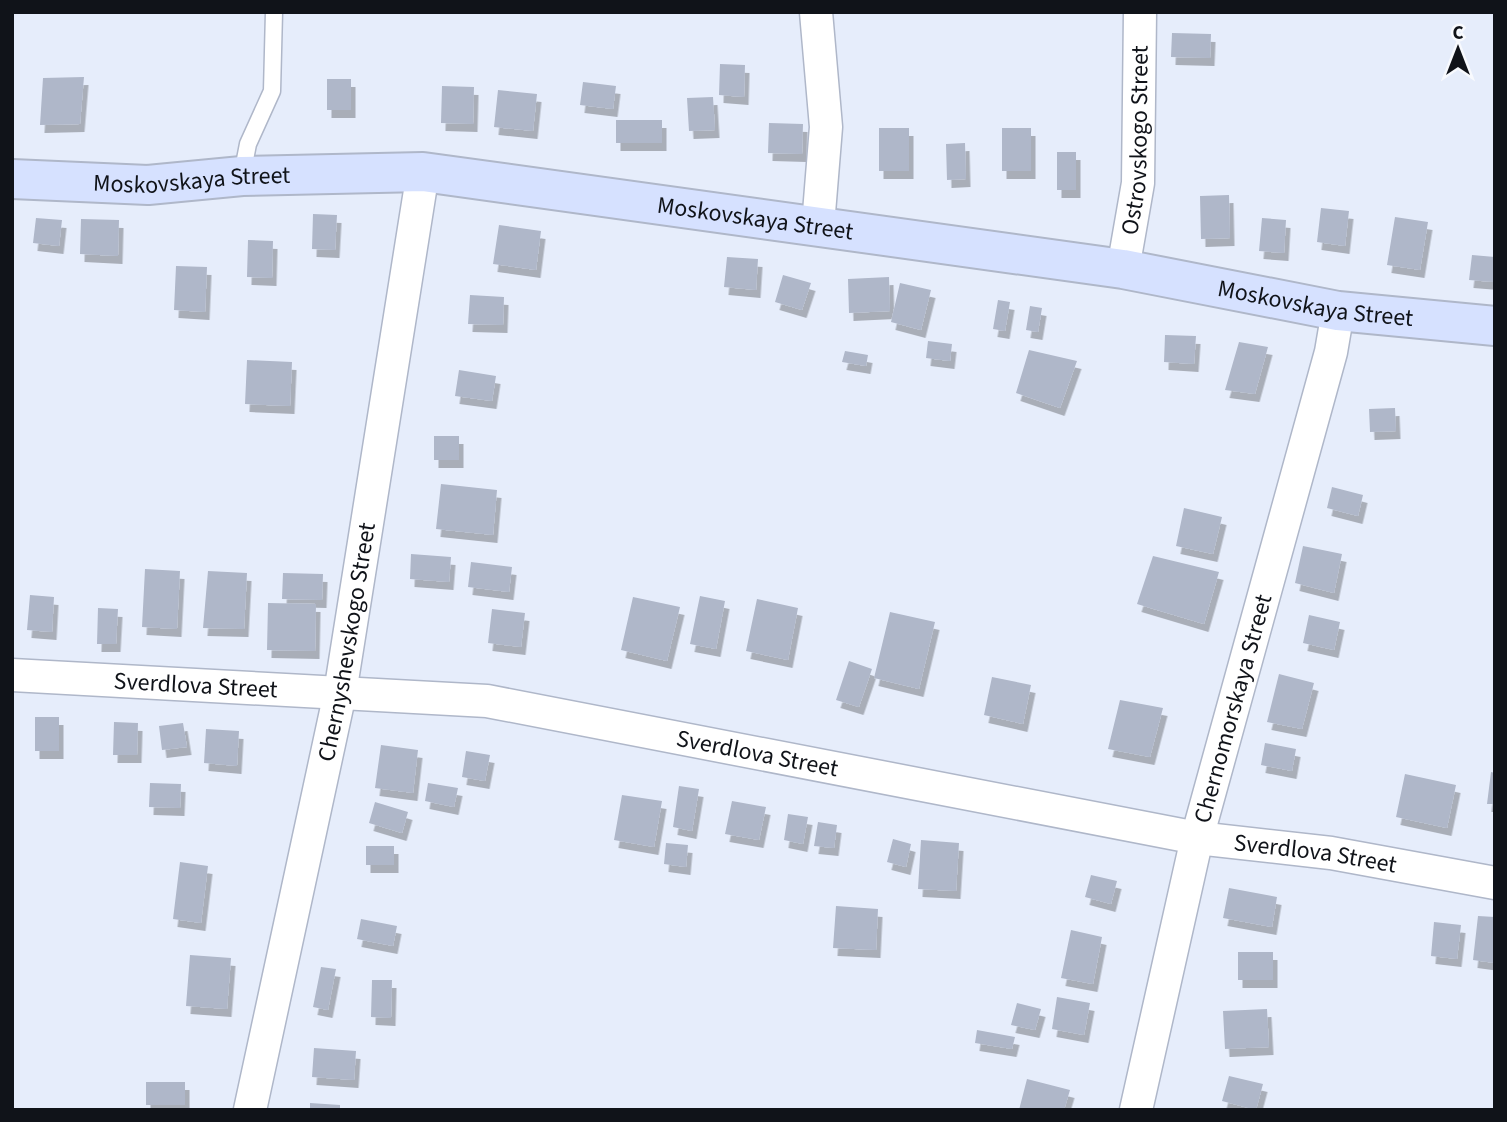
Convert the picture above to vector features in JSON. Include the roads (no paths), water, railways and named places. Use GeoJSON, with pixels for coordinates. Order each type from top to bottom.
{"type":"FeatureCollection","features":[{"type":"Feature","properties":{"kind":"street"},"geometry":{"type":"LineString","coordinates":[[816,12],[825,127],[818,225]]}},
{"type":"Feature","properties":{"kind":"street","name":"Ostrovskogo Street"},"geometry":{"type":"LineString","coordinates":[[1124,270],[1138,183],[1140,12]]}},
{"type":"Feature","properties":{"kind":"street","name":"Moskovskaya Street"},"geometry":{"type":"LineString","coordinates":[[12,179],[148,185],[242,176],[423,172],[818,225],[1124,270],[1338,311],[1495,326]]}},
{"type":"Feature","properties":{"kind":"street","name":"Chernyshevskogo Street"},"geometry":{"type":"LineString","coordinates":[[250,1110],[340,693],[423,172]]}},
{"type":"Feature","properties":{"kind":"street","name":"Chernomorskaya Street"},"geometry":{"type":"LineString","coordinates":[[1136,1110],[1197,838],[1331,352],[1338,311]]}},
{"type":"Feature","properties":{"kind":"street","name":"Sverdlova Street"},"geometry":{"type":"LineString","coordinates":[[12,675],[487,701],[1197,838],[1331,853],[1495,883]]}},
{"type":"Feature","properties":{"kind":"lane"},"geometry":{"type":"LineString","coordinates":[[242,176],[248,144],[272,91],[274,12]]}}]}
